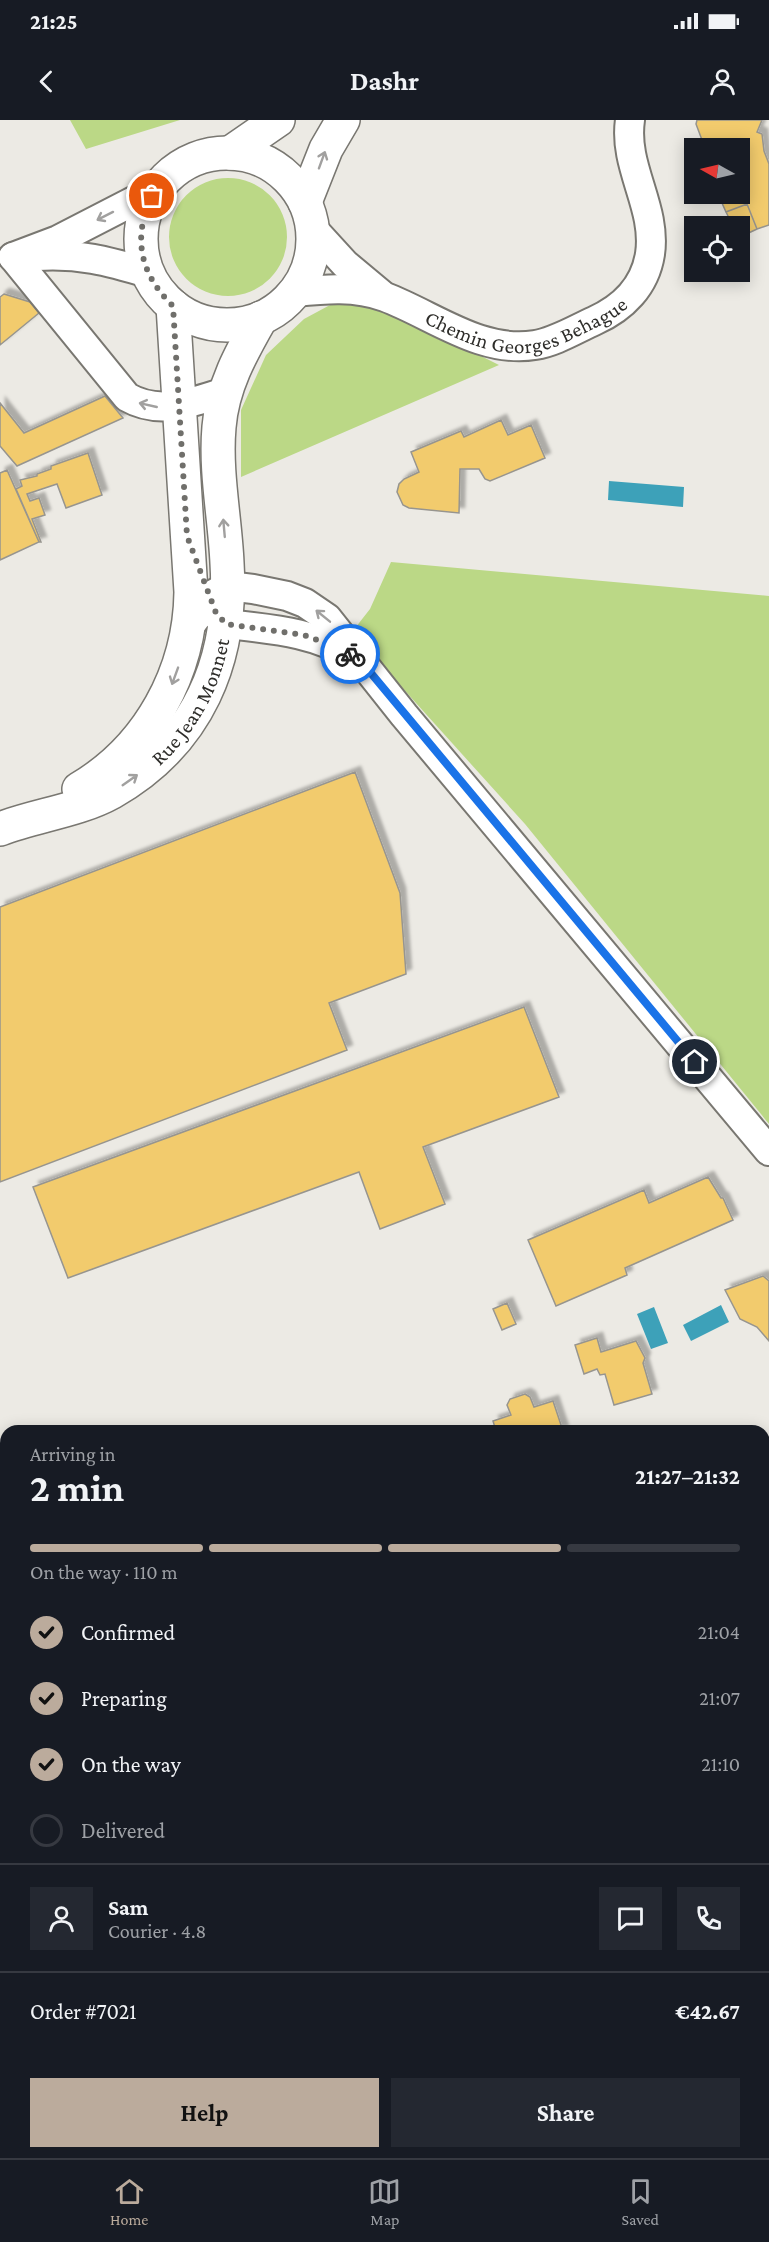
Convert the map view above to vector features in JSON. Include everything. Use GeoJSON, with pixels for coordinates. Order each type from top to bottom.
{"type":"FeatureCollection","features":[{"type":"Feature","properties":{"kind":"street"},"geometry":{"type":"LineString","coordinates":[[230,153],[278,120]]}},
{"type":"Feature","properties":{"kind":"street"},"geometry":{"type":"LineString","coordinates":[[309,216],[326,149],[343,120]]}},
{"type":"Feature","properties":{"kind":"street","name":"Chemin Georges Behague"},"geometry":{"type":"LineString","coordinates":[[295,292],[350,289],[385,297],[477,338],[522,346],[548,341],[617,308],[627,300],[642,279],[651,242],[647,213],[630,153],[628,140],[630,120]]}},
{"type":"Feature","properties":{"kind":"street"},"geometry":{"type":"LineString","coordinates":[[216,153],[230,153],[249,155],[274,167],[295,186],[309,216],[313,246],[304,278],[295,292],[280,307],[261,318],[243,324],[215,324],[189,316],[173,306],[155,285],[148,273],[141,247],[142,230],[145,212],[157,189],[177,169],[189,162],[216,153]]}},
{"type":"Feature","properties":{"kind":"street"},"geometry":{"type":"LineString","coordinates":[[6,257],[58,240],[157,189]]}},
{"type":"Feature","properties":{"kind":"street","name":"Chemin Georges Behague"},"geometry":{"type":"LineString","coordinates":[[309,216],[345,264],[385,297]]}},
{"type":"Feature","properties":{"kind":"street"},"geometry":{"type":"LineString","coordinates":[[6,257],[73,255],[108,260],[148,273]]}},
{"type":"Feature","properties":{"kind":"street"},"geometry":{"type":"LineString","coordinates":[[6,257],[127,397],[158,408],[179,406],[225,392]]}},
{"type":"Feature","properties":{"kind":"street","name":"Rue Jean Monnet"},"geometry":{"type":"LineString","coordinates":[[8,826],[94,781],[137,740],[151,723],[177,673],[189,627],[191,592],[173,306]]}},
{"type":"Feature","properties":{"kind":"street","name":"Rue Jean Monnet"},"geometry":{"type":"LineString","coordinates":[[8,826],[80,805],[110,793],[159,758],[181,734],[198,708],[216,668],[221,602],[219,428],[225,392],[240,354],[261,318]]}},
{"type":"Feature","properties":{"kind":"street"},"geometry":{"type":"LineString","coordinates":[[187,536],[221,602],[334,646],[360,660]]}},
{"type":"Feature","properties":{"kind":"street"},"geometry":{"type":"LineString","coordinates":[[189,627],[221,602],[271,592],[311,607],[327,618],[769,1151]]}},
{"type":"Feature","properties":{"kind":"green space"},"geometry":{"type":"Polygon","coordinates":[[[70,120],[180,120],[86,149],[70,120]]]}},
{"type":"Feature","properties":{"kind":"green space"},"geometry":{"type":"Polygon","coordinates":[[[228,178],[261,188],[277,204],[287,237],[277,270],[261,286],[228,296],[195,286],[179,270],[169,237],[179,204],[195,188],[228,178]]]}},
{"type":"Feature","properties":{"kind":"green space"},"geometry":{"type":"Polygon","coordinates":[[[343,298],[392,312],[438,339],[499,365],[241,477],[241,410],[266,355],[304,319],[343,298]]]}},
{"type":"Feature","properties":{"kind":"green space"},"geometry":{"type":"Polygon","coordinates":[[[391,562],[769,596],[769,1124],[525,824],[352,632],[370,609],[391,562]]]}},
{"type":"Feature","properties":{"kind":"water"},"geometry":{"type":"Polygon","coordinates":[[[609,481],[684,487],[683,507],[608,500],[609,481]]]}},
{"type":"Feature","properties":{"kind":"water"},"geometry":{"type":"Polygon","coordinates":[[[721,1305],[729,1322],[691,1341],[683,1325],[721,1305]]]}},
{"type":"Feature","properties":{"kind":"water"},"geometry":{"type":"Polygon","coordinates":[[[654,1307],[668,1343],[651,1349],[637,1314],[654,1307]]]}},
{"type":"Feature","properties":{"kind":"building"},"geometry":{"type":"Polygon","coordinates":[[[697,120],[762,120],[757,132],[762,134],[764,151],[769,164],[769,225],[757,229],[747,204],[750,204],[750,138],[701,138],[696,124],[697,120]]]}},
{"type":"Feature","properties":{"kind":"building"},"geometry":{"type":"Polygon","coordinates":[[[722,204],[747,204],[726,212],[722,204]]]}},
{"type":"Feature","properties":{"kind":"building"},"geometry":{"type":"Polygon","coordinates":[[[747,204],[757,229],[750,232],[750,216],[728,216],[726,212],[747,204]]]}},
{"type":"Feature","properties":{"kind":"building"},"geometry":{"type":"Polygon","coordinates":[[[4,294],[30,302],[39,313],[0,345],[0,297],[4,294]]]}},
{"type":"Feature","properties":{"kind":"building"},"geometry":{"type":"Polygon","coordinates":[[[105,396],[123,418],[17,466],[0,446],[0,403],[24,433],[105,396]]]}},
{"type":"Feature","properties":{"kind":"building"},"geometry":{"type":"Polygon","coordinates":[[[501,420],[508,435],[531,425],[545,458],[490,481],[485,479],[479,469],[460,469],[459,513],[409,508],[403,505],[397,492],[399,484],[419,472],[411,452],[461,431],[464,437],[501,420]]]}},
{"type":"Feature","properties":{"kind":"building"},"geometry":{"type":"Polygon","coordinates":[[[88,453],[102,495],[66,508],[57,484],[27,494],[30,501],[39,498],[45,515],[32,519],[41,542],[39,542],[16,489],[22,486],[20,480],[37,476],[51,469],[51,466],[88,453]]]}},
{"type":"Feature","properties":{"kind":"building"},"geometry":{"type":"Polygon","coordinates":[[[7,470],[39,542],[0,560],[0,473],[7,470]]]}},
{"type":"Feature","properties":{"kind":"building"},"geometry":{"type":"Polygon","coordinates":[[[355,772],[400,893],[406,974],[329,1003],[347,1050],[0,1182],[0,907],[355,772]]]}},
{"type":"Feature","properties":{"kind":"building"},"geometry":{"type":"Polygon","coordinates":[[[524,1007],[559,1097],[423,1147],[445,1204],[380,1229],[359,1172],[68,1278],[33,1187],[524,1007]]]}},
{"type":"Feature","properties":{"kind":"building"},"geometry":{"type":"Polygon","coordinates":[[[708,1177],[723,1198],[733,1220],[625,1268],[627,1275],[556,1306],[528,1240],[644,1190],[649,1203],[708,1177]]]}},
{"type":"Feature","properties":{"kind":"building"},"geometry":{"type":"Polygon","coordinates":[[[763,1276],[769,1281],[769,1341],[757,1327],[740,1319],[725,1290],[763,1276]]]}},
{"type":"Feature","properties":{"kind":"building"},"geometry":{"type":"Polygon","coordinates":[[[507,1303],[516,1324],[502,1330],[493,1309],[507,1303]]]}},
{"type":"Feature","properties":{"kind":"building"},"geometry":{"type":"Polygon","coordinates":[[[597,1338],[601,1352],[636,1341],[645,1358],[643,1363],[652,1394],[614,1405],[605,1374],[600,1375],[597,1369],[584,1374],[575,1345],[597,1338]]]}},
{"type":"Feature","properties":{"kind":"building"},"geometry":{"type":"Polygon","coordinates":[[[525,1394],[530,1397],[534,1407],[553,1401],[561,1425],[494,1425],[493,1421],[511,1415],[507,1405],[510,1399],[525,1394]]]}},
{"type":"Feature","properties":{"kind":"way so far"},"geometry":{"type":"LineString","coordinates":[[152,196],[143,221],[141,247],[148,273],[163,297],[173,306],[187,536],[216,613],[226,624],[304,635],[350,654]]}},
{"type":"Feature","properties":{"kind":"route"},"geometry":{"type":"LineString","coordinates":[[350,654],[360,660],[695,1062]]}}]}
